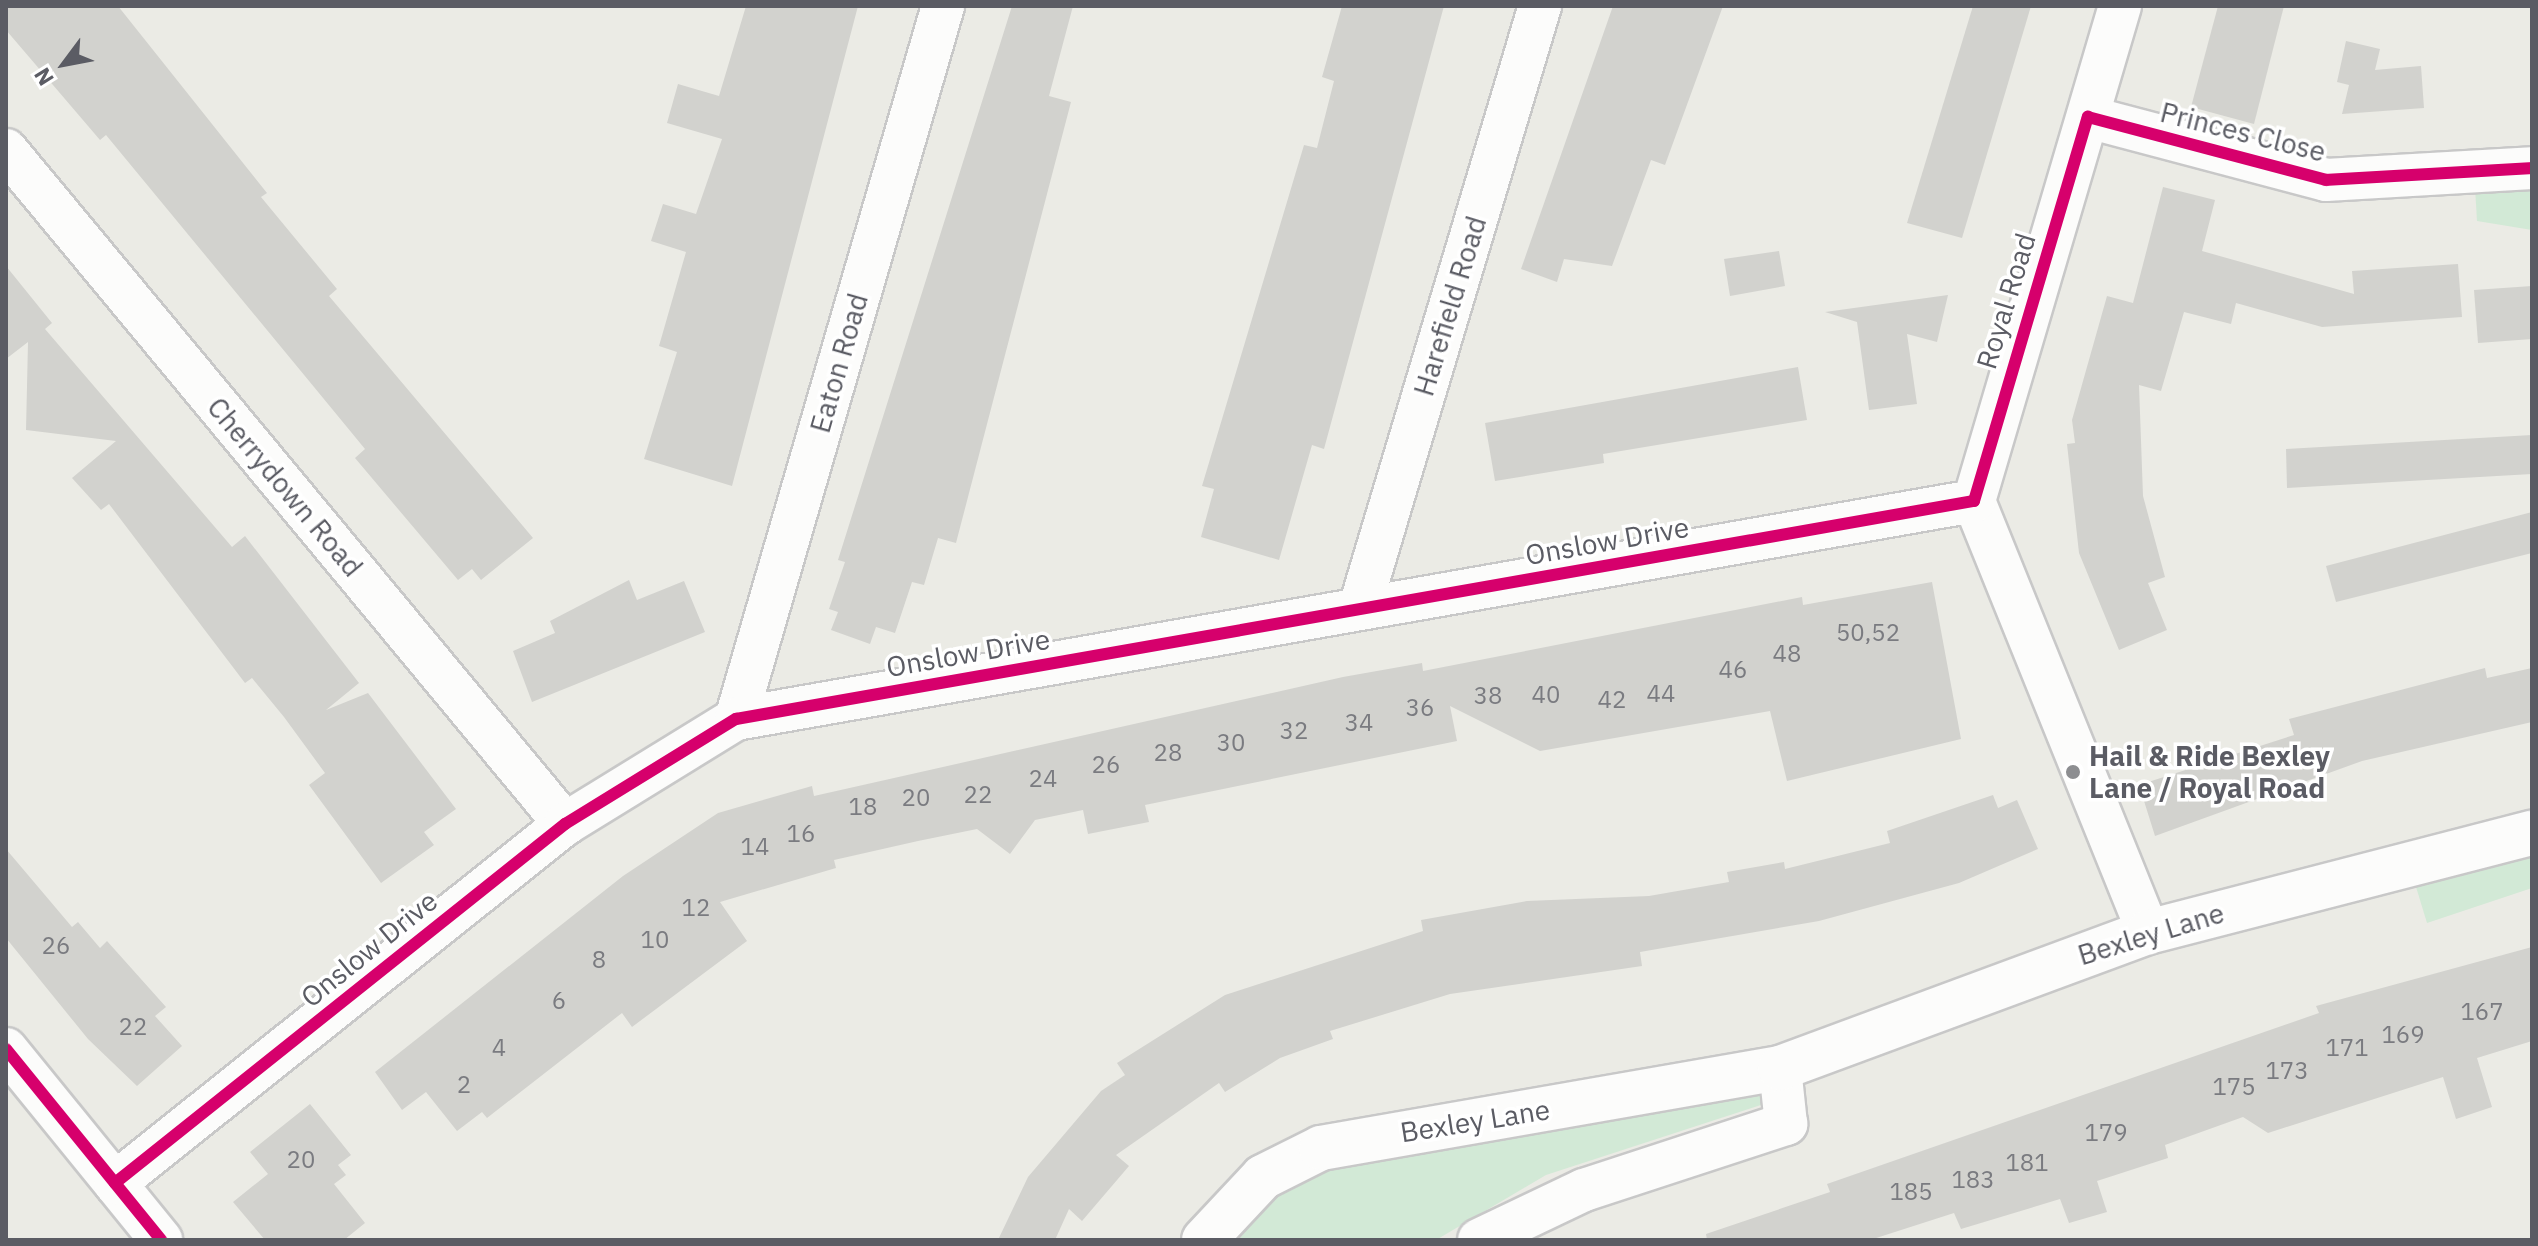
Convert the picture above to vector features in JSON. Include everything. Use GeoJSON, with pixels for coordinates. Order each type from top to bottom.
{"type":"FeatureCollection","features":[{"type":"Feature","properties":{"kind":"street","name":"Eaton Road"},"geometry":{"type":"LineString","coordinates":[[736,719],[943,6]]}},
{"type":"Feature","properties":{"kind":"street","name":"Harefield Road"},"geometry":{"type":"LineString","coordinates":[[1360,607],[1540,6]]}},
{"type":"Feature","properties":{"kind":"street","name":"Royal Road"},"geometry":{"type":"LineString","coordinates":[[1974,501],[2120,6]]}},
{"type":"Feature","properties":{"kind":"street","name":"Princes Close"},"geometry":{"type":"LineString","coordinates":[[2088,117],[2326,180],[2532,168]]}},
{"type":"Feature","properties":{"kind":"street","name":"Cherrydown Road"},"geometry":{"type":"LineString","coordinates":[[6,150],[565,824]]}},
{"type":"Feature","properties":{"kind":"street","name":"Onslow Drive"},"geometry":{"type":"LineString","coordinates":[[115,1183],[565,824],[736,719],[1974,501]]}},
{"type":"Feature","properties":{"kind":"street"},"geometry":{"type":"LineString","coordinates":[[1974,501],[2148,932]]}},
{"type":"Feature","properties":{"kind":"street","name":"Bexley Lane"},"geometry":{"type":"LineString","coordinates":[[1204,1240],[1263,1177],[1321,1148],[1780,1068],[2148,932],[2532,833]]}},
{"type":"Feature","properties":{"kind":"street"},"geometry":{"type":"LineString","coordinates":[[6,1049],[161,1240]]}},
{"type":"Feature","properties":{"kind":"street"},"geometry":{"type":"LineString","coordinates":[[1479,1240],[1584,1190],[1786,1124],[1780,1068]]}},
{"type":"Feature","properties":{"kind":"green space"},"geometry":{"type":"Polygon","coordinates":[[[2532,186],[2532,230],[2477,221],[2475,187],[2532,186]]]}},
{"type":"Feature","properties":{"kind":"green space"},"geometry":{"type":"Polygon","coordinates":[[[2532,855],[2532,888],[2427,923],[2413,877],[2532,855]]]}},
{"type":"Feature","properties":{"kind":"green space"},"geometry":{"type":"Polygon","coordinates":[[[1765,1084],[1767,1103],[1546,1175],[1436,1240],[1238,1240],[1276,1193],[1321,1167],[1765,1084]]]}},
{"type":"Feature","properties":{"kind":"building"},"geometry":{"type":"Polygon","coordinates":[[[6,6],[118,6],[267,193],[261,197],[337,289],[329,296],[533,538],[481,580],[472,569],[458,580],[355,458],[365,449],[106,135],[100,140],[6,30],[6,6]]]}},
{"type":"Feature","properties":{"kind":"building"},"geometry":{"type":"Polygon","coordinates":[[[746,6],[858,6],[732,486],[644,459],[677,352],[659,346],[686,252],[651,241],[663,204],[696,214],[722,139],[667,123],[678,84],[719,96],[746,6]]]}},
{"type":"Feature","properties":{"kind":"building"},"geometry":{"type":"Polygon","coordinates":[[[1012,6],[1073,6],[1049,96],[1071,102],[956,543],[938,538],[924,585],[912,582],[895,633],[876,627],[870,644],[831,630],[838,612],[829,609],[845,562],[838,560],[1012,6]]]}},
{"type":"Feature","properties":{"kind":"building"},"geometry":{"type":"Polygon","coordinates":[[[1342,6],[1444,6],[1324,449],[1312,445],[1279,560],[1201,537],[1214,489],[1202,486],[1304,145],[1317,148],[1334,81],[1322,77],[1342,6]]]}},
{"type":"Feature","properties":{"kind":"building"},"geometry":{"type":"Polygon","coordinates":[[[1613,6],[1723,6],[1665,165],[1651,160],[1612,266],[1564,259],[1557,282],[1521,269],[1613,6]]]}},
{"type":"Feature","properties":{"kind":"building"},"geometry":{"type":"Polygon","coordinates":[[[1973,6],[2031,6],[1962,238],[1907,223],[1973,6]]]}},
{"type":"Feature","properties":{"kind":"building"},"geometry":{"type":"Polygon","coordinates":[[[2218,6],[2284,6],[2254,124],[2191,107],[2218,6]]]}},
{"type":"Feature","properties":{"kind":"building"},"geometry":{"type":"Polygon","coordinates":[[[2346,41],[2380,49],[2375,70],[2421,66],[2424,108],[2342,114],[2349,85],[2337,82],[2346,41]]]}},
{"type":"Feature","properties":{"kind":"building"},"geometry":{"type":"Polygon","coordinates":[[[2163,187],[2215,200],[2202,251],[2354,294],[2352,271],[2458,264],[2462,317],[2322,327],[2236,303],[2231,324],[2184,312],[2161,391],[2139,385],[2143,496],[2165,577],[2148,583],[2167,630],[2119,650],[2079,553],[2067,444],[2075,443],[2072,420],[2107,296],[2133,303],[2163,187]]]}},
{"type":"Feature","properties":{"kind":"building"},"geometry":{"type":"Polygon","coordinates":[[[1779,251],[1785,286],[1730,296],[1724,259],[1779,251]]]}},
{"type":"Feature","properties":{"kind":"building"},"geometry":{"type":"Polygon","coordinates":[[[6,266],[52,323],[45,329],[232,547],[245,536],[359,683],[326,710],[368,693],[456,809],[424,832],[434,845],[381,883],[309,785],[325,773],[284,717],[252,678],[245,683],[109,504],[101,510],[72,478],[116,441],[26,430],[28,342],[6,359],[6,266]]]}},
{"type":"Feature","properties":{"kind":"building"},"geometry":{"type":"Polygon","coordinates":[[[2532,286],[2532,339],[2478,343],[2474,290],[2532,286]]]}},
{"type":"Feature","properties":{"kind":"building"},"geometry":{"type":"Polygon","coordinates":[[[1948,295],[1937,342],[1907,334],[1917,404],[1869,410],[1857,322],[1825,312],[1948,295]]]}},
{"type":"Feature","properties":{"kind":"building"},"geometry":{"type":"Polygon","coordinates":[[[1798,367],[1807,420],[1603,454],[1604,463],[1495,481],[1485,423],[1798,367]]]}},
{"type":"Feature","properties":{"kind":"building"},"geometry":{"type":"Polygon","coordinates":[[[2532,435],[2532,474],[2287,488],[2286,449],[2532,435]]]}},
{"type":"Feature","properties":{"kind":"building"},"geometry":{"type":"Polygon","coordinates":[[[2532,512],[2532,553],[2336,602],[2326,566],[2532,512]]]}},
{"type":"Feature","properties":{"kind":"building"},"geometry":{"type":"Polygon","coordinates":[[[629,580],[637,600],[684,581],[705,632],[532,702],[513,651],[555,633],[550,621],[629,580]]]}},
{"type":"Feature","properties":{"kind":"building"},"geometry":{"type":"Polygon","coordinates":[[[1932,582],[1961,739],[1787,781],[1770,711],[1540,751],[1450,706],[1457,741],[1145,805],[1149,822],[1088,834],[1083,810],[1035,820],[1010,854],[977,829],[918,841],[834,860],[836,868],[720,902],[747,941],[632,1027],[622,1013],[487,1118],[482,1112],[457,1131],[426,1092],[402,1110],[375,1072],[623,876],[718,813],[812,786],[814,796],[1343,677],[1422,663],[1423,671],[1802,597],[1803,605],[1932,582]]]}},
{"type":"Feature","properties":{"kind":"building"},"geometry":{"type":"Polygon","coordinates":[[[2485,668],[2487,678],[2532,668],[2532,722],[2362,761],[2155,836],[2139,785],[2294,735],[2289,719],[2485,668]]]}},
{"type":"Feature","properties":{"kind":"building"},"geometry":{"type":"Polygon","coordinates":[[[1993,795],[1998,808],[2017,800],[2038,849],[1959,883],[1819,921],[1640,952],[1642,966],[1450,994],[1330,1031],[1333,1039],[1280,1058],[1225,1092],[1219,1083],[1116,1155],[1129,1166],[1082,1221],[1069,1209],[1055,1240],[998,1240],[1028,1177],[1101,1091],[1125,1075],[1117,1063],[1225,995],[1423,931],[1421,920],[1527,901],[1649,896],[1729,882],[1727,872],[1784,862],[1785,869],[1890,843],[1887,831],[1993,795]]]}},
{"type":"Feature","properties":{"kind":"building"},"geometry":{"type":"Polygon","coordinates":[[[6,849],[72,927],[78,922],[100,948],[107,941],[166,1007],[155,1016],[182,1046],[137,1086],[88,1039],[6,938],[6,849]]]}},
{"type":"Feature","properties":{"kind":"building"},"geometry":{"type":"Polygon","coordinates":[[[2532,947],[2532,1041],[2477,1058],[2492,1107],[2456,1119],[2443,1077],[2268,1133],[2243,1117],[2165,1145],[2168,1158],[2097,1181],[2107,1212],[2069,1223],[2060,1199],[1961,1229],[1954,1213],[1870,1240],[1707,1240],[1706,1234],[1830,1192],[1827,1184],[2319,1013],[2316,1006],[2532,947]]]}},
{"type":"Feature","properties":{"kind":"building"},"geometry":{"type":"Polygon","coordinates":[[[310,1104],[351,1155],[338,1165],[346,1175],[334,1184],[365,1223],[344,1240],[265,1240],[233,1202],[268,1174],[250,1152],[310,1104]]]}},
{"type":"Feature","properties":{"kind":"cycle path"},"geometry":{"type":"LineString","coordinates":[[115,1183],[565,824],[736,719],[1974,501],[2088,117],[2326,180],[2532,168]]}},
{"type":"Feature","properties":{"kind":"cycle path"},"geometry":{"type":"LineString","coordinates":[[6,1049],[161,1240]]}},
{"type":"Feature","properties":{"kind":"place","name":"Hail & Ride Bexley Lane / Royal Road"},"geometry":{"type":"Point","coordinates":[2073,772]}}]}
